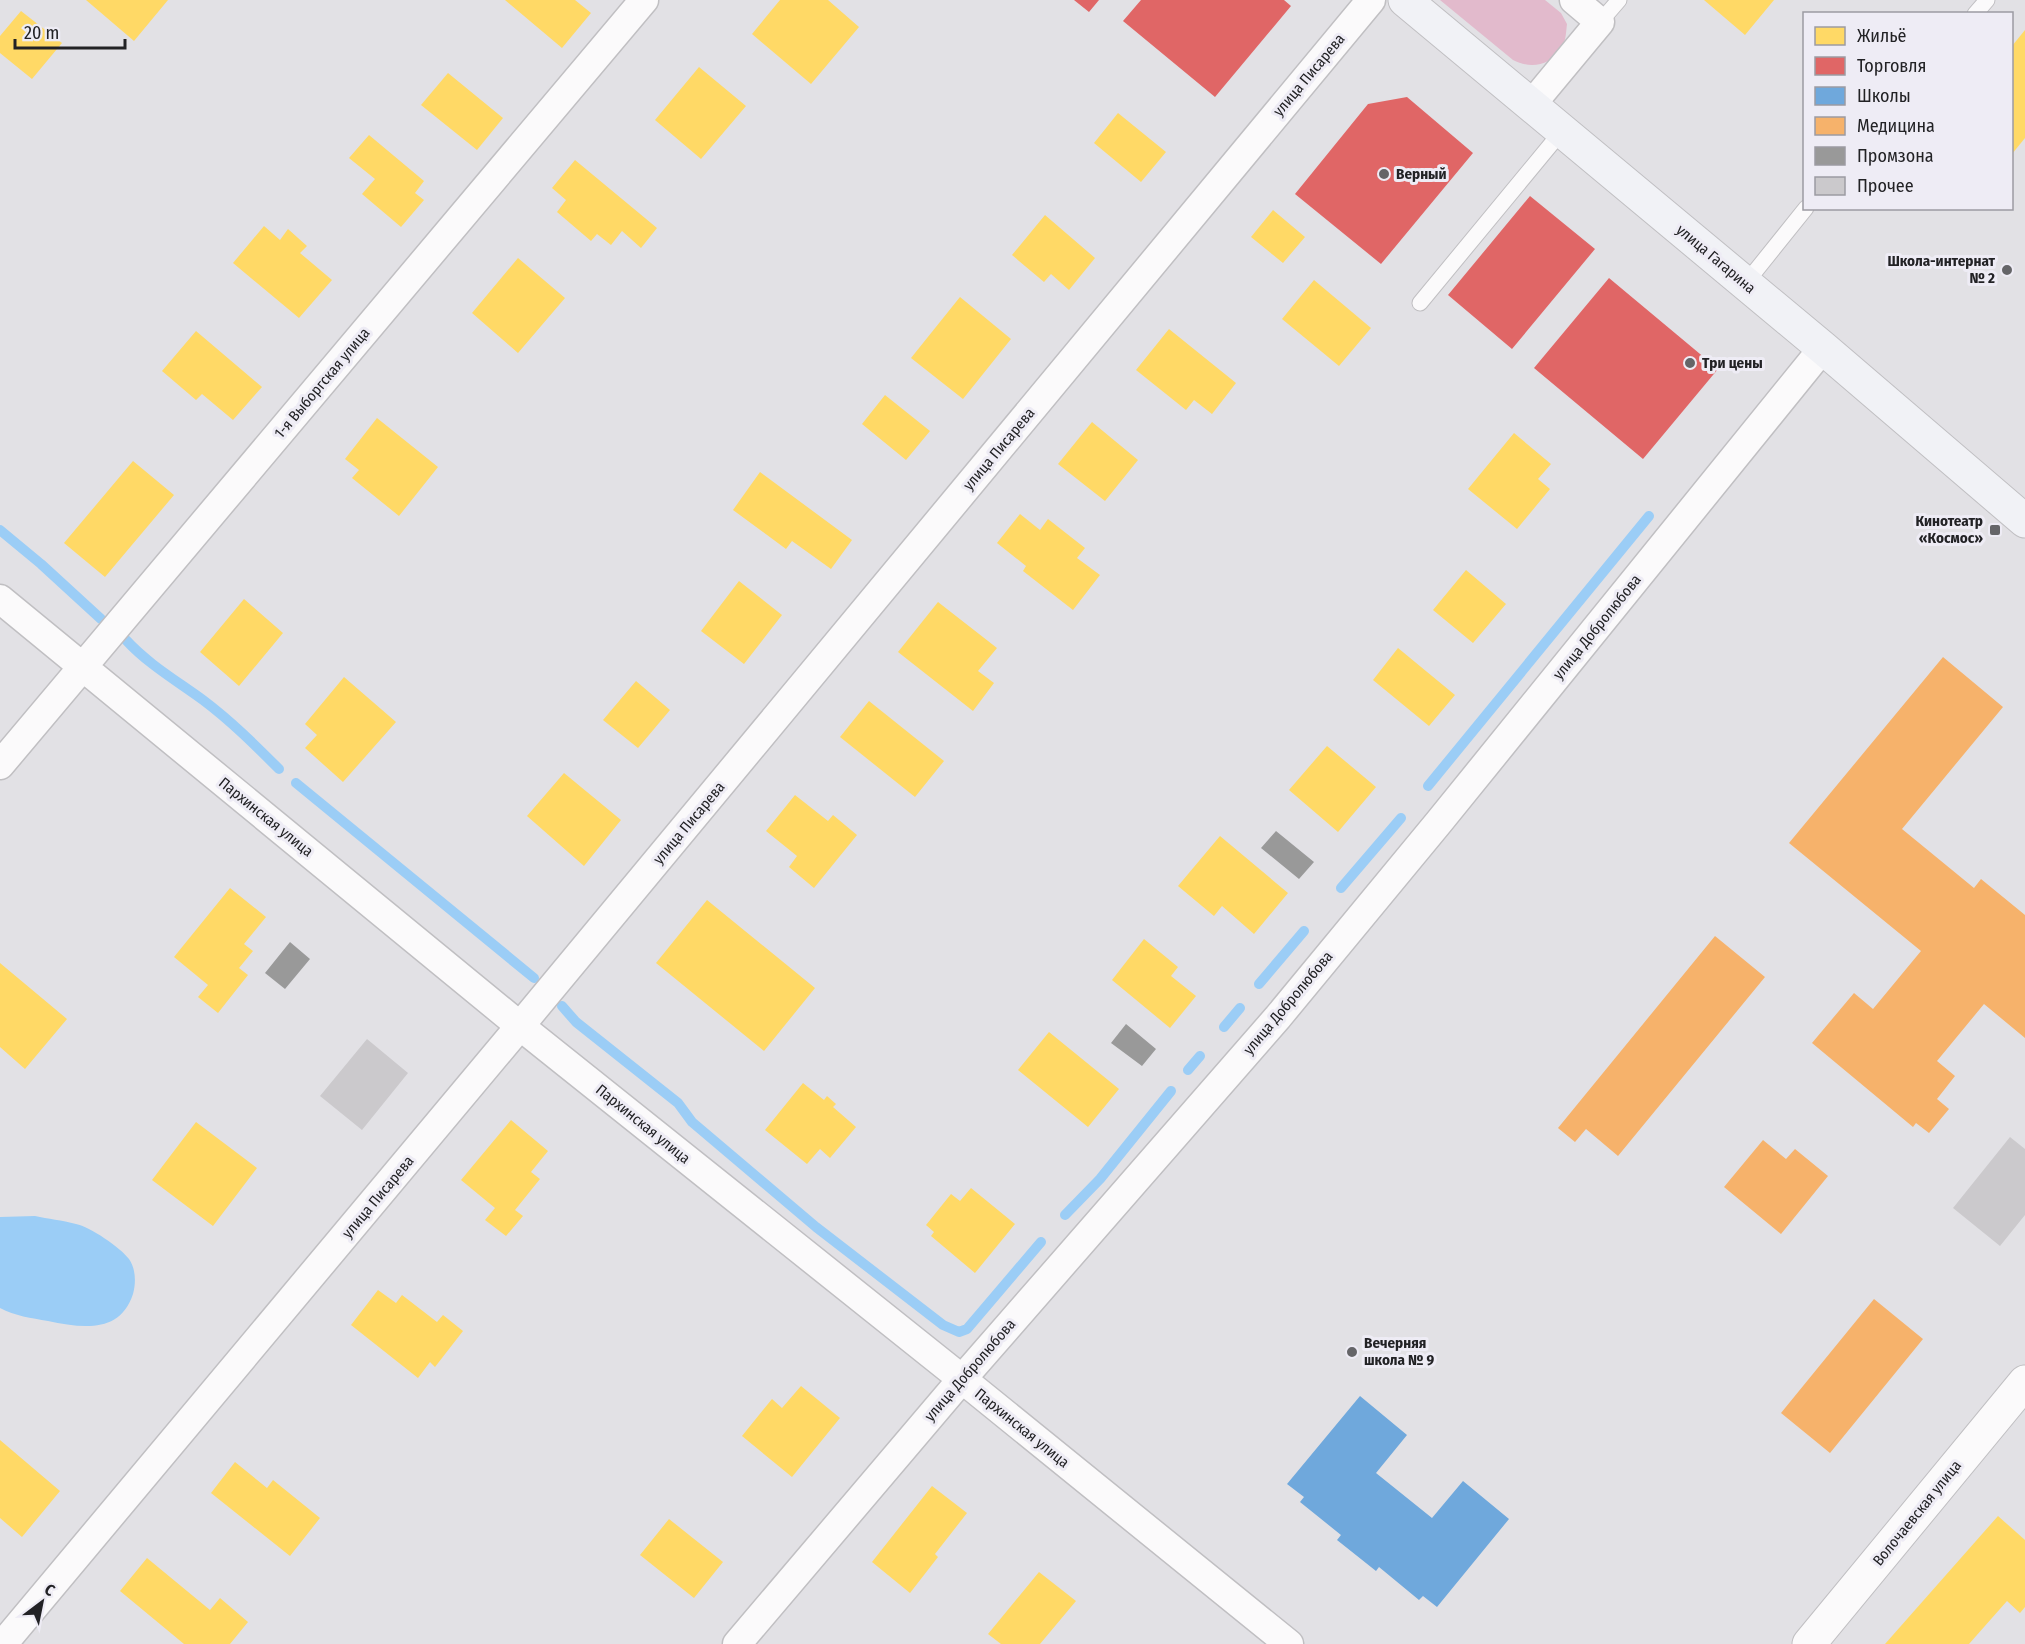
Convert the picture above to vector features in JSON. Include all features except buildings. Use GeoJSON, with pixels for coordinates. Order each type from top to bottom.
{"type":"FeatureCollection","features":[{"type":"Feature","properties":{"kind":"main road","name":"улица Гагарина"},"geometry":{"type":"LineString","coordinates":[[1404,0],[1824,348],[2025,520]]}},
{"type":"Feature","properties":{"kind":"street","name":"1-я Выборгская улица"},"geometry":{"type":"LineString","coordinates":[[0,765],[644,0]]}},
{"type":"Feature","properties":{"kind":"street","name":"улица Писарева"},"geometry":{"type":"LineString","coordinates":[[3,1644],[520,1026],[1371,0]]}},
{"type":"Feature","properties":{"kind":"street"},"geometry":{"type":"LineString","coordinates":[[1531,105],[1600,22],[1574,0]]}},
{"type":"Feature","properties":{"kind":"street","name":"улица Добролюбова"},"geometry":{"type":"LineString","coordinates":[[737,1644],[962,1378],[1285,1008],[1824,348]]}},
{"type":"Feature","properties":{"kind":"street","name":"Пархинская улица"},"geometry":{"type":"LineString","coordinates":[[0,599],[520,1026],[962,1378],[1272,1639]]}},
{"type":"Feature","properties":{"kind":"street","name":"Волочаевская улица"},"geometry":{"type":"LineString","coordinates":[[1809,1644],[2025,1382]]}},
{"type":"Feature","properties":{"kind":"lane"},"geometry":{"type":"LineString","coordinates":[[1600,22],[1619,0]]}},
{"type":"Feature","properties":{"kind":"lane"},"geometry":{"type":"LineString","coordinates":[[1977,12],[1986,0]]}},
{"type":"Feature","properties":{"kind":"lane"},"geometry":{"type":"LineString","coordinates":[[1420,303],[1562,131]]}},
{"type":"Feature","properties":{"kind":"lane"},"geometry":{"type":"LineString","coordinates":[[1745,284],[1804,210]]}},
{"type":"Feature","properties":{"kind":"shaded area"},"geometry":{"type":"Polygon","coordinates":[[[1440,0],[1545,0],[1561,13],[1567,24],[1566,37],[1561,49],[1551,59],[1533,65],[1519,63],[1440,0]]]}},
{"type":"Feature","properties":{"kind":"water"},"geometry":{"type":"Polygon","coordinates":[[[35,1216],[82,1226],[97,1233],[125,1254],[131,1263],[135,1281],[133,1294],[127,1307],[119,1316],[109,1322],[86,1326],[23,1316],[0,1308],[0,1217],[35,1216]]]}},
{"type":"Feature","properties":{"kind":"waterway"},"geometry":{"type":"LineString","coordinates":[[1428,786],[1649,516]]}},
{"type":"Feature","properties":{"kind":"waterway"},"geometry":{"type":"LineString","coordinates":[[0,530],[101,619]]}},
{"type":"Feature","properties":{"kind":"waterway"},"geometry":{"type":"LineString","coordinates":[[126,640],[153,665],[223,716],[279,769]]}},
{"type":"Feature","properties":{"kind":"waterway"},"geometry":{"type":"LineString","coordinates":[[296,783],[534,978]]}},
{"type":"Feature","properties":{"kind":"waterway"},"geometry":{"type":"LineString","coordinates":[[1341,888],[1401,818]]}},
{"type":"Feature","properties":{"kind":"waterway"},"geometry":{"type":"LineString","coordinates":[[1259,984],[1304,931]]}},
{"type":"Feature","properties":{"kind":"waterway"},"geometry":{"type":"LineString","coordinates":[[562,1006],[576,1022],[678,1103],[692,1122],[816,1227],[943,1325],[959,1332],[967,1329],[1041,1242]]}},
{"type":"Feature","properties":{"kind":"waterway"},"geometry":{"type":"LineString","coordinates":[[1224,1027],[1240,1008]]}},
{"type":"Feature","properties":{"kind":"waterway"},"geometry":{"type":"LineString","coordinates":[[1188,1070],[1200,1056]]}},
{"type":"Feature","properties":{"kind":"waterway"},"geometry":{"type":"LineString","coordinates":[[1065,1215],[1100,1179],[1171,1091]]}},
{"type":"Feature","properties":{"kind":"place","name":"Верный"},"geometry":{"type":"Point","coordinates":[1384,174]}},
{"type":"Feature","properties":{"kind":"place","name":"Школа-интернат № 2"},"geometry":{"type":"Point","coordinates":[2007,270]}},
{"type":"Feature","properties":{"kind":"place","name":"Три цены"},"geometry":{"type":"Point","coordinates":[1690,363]}},
{"type":"Feature","properties":{"kind":"place","name":"Кинотеатр «Космос»"},"geometry":{"type":"Point","coordinates":[1995,530]}},
{"type":"Feature","properties":{"kind":"place","name":"Вечерняя школа № 9"},"geometry":{"type":"Point","coordinates":[1352,1352]}}]}
